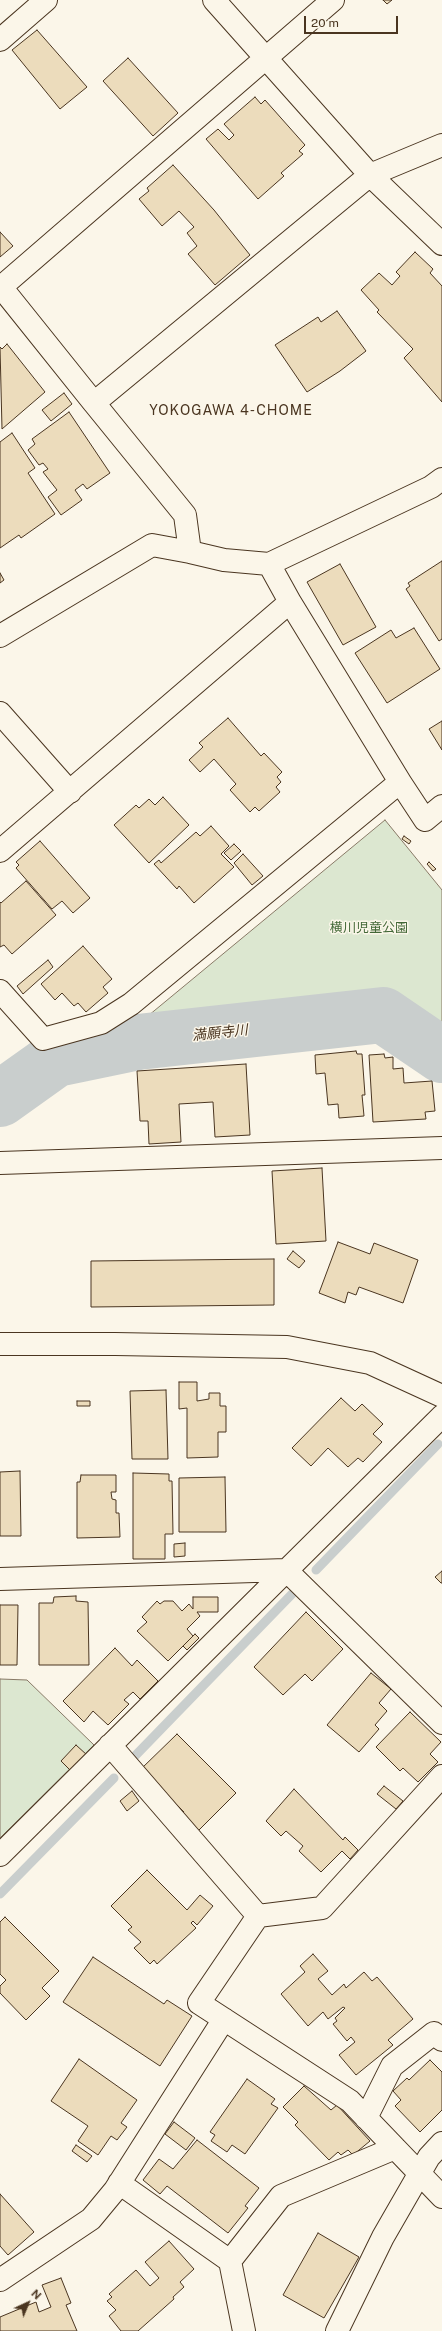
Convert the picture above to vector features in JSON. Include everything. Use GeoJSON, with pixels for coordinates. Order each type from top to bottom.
{"type":"FeatureCollection","features":[{"type":"Feature","properties":{"kind":"street"},"geometry":{"type":"LineString","coordinates":[[0,40],[46,0]]}},
{"type":"Feature","properties":{"kind":"street"},"geometry":{"type":"LineString","coordinates":[[214,0],[370,175],[442,244]]}},
{"type":"Feature","properties":{"kind":"street"},"geometry":{"type":"LineString","coordinates":[[190,552],[185,514],[0,288],[333,0]]}},
{"type":"Feature","properties":{"kind":"street"},"geometry":{"type":"LineString","coordinates":[[94,403],[370,175],[442,145]]}},
{"type":"Feature","properties":{"kind":"street"},"geometry":{"type":"LineString","coordinates":[[0,636],[152,545],[224,560],[269,564],[431,488],[442,479]]}},
{"type":"Feature","properties":{"kind":"street"},"geometry":{"type":"LineString","coordinates":[[269,564],[290,602],[400,782],[425,820],[442,806]]}},
{"type":"Feature","properties":{"kind":"street"},"geometry":{"type":"LineString","coordinates":[[0,851],[290,602]]}},
{"type":"Feature","properties":{"kind":"street"},"geometry":{"type":"LineString","coordinates":[[0,714],[70,792]]}},
{"type":"Feature","properties":{"kind":"street"},"geometry":{"type":"LineString","coordinates":[[0,990],[44,1039],[101,1023],[131,1004],[400,782]]}},
{"type":"Feature","properties":{"kind":"street"},"geometry":{"type":"LineString","coordinates":[[0,1163],[442,1148]]}},
{"type":"Feature","properties":{"kind":"street"},"geometry":{"type":"LineString","coordinates":[[0,1344],[115,1344],[287,1347],[370,1363],[442,1396]]}},
{"type":"Feature","properties":{"kind":"street"},"geometry":{"type":"LineString","coordinates":[[0,1855],[442,1416]]}},
{"type":"Feature","properties":{"kind":"street"},"geometry":{"type":"LineString","coordinates":[[0,1579],[286,1570],[442,1722]]}},
{"type":"Feature","properties":{"kind":"street"},"geometry":{"type":"LineString","coordinates":[[110,1745],[258,1916]]}},
{"type":"Feature","properties":{"kind":"street"},"geometry":{"type":"LineString","coordinates":[[442,1776],[322,1908],[258,1916],[199,2003],[350,2101],[419,2175],[442,2197]]}},
{"type":"Feature","properties":{"kind":"street"},"geometry":{"type":"LineString","coordinates":[[0,2280],[91,2219],[119,2183],[224,2019]]}},
{"type":"Feature","properties":{"kind":"street"},"geometry":{"type":"LineString","coordinates":[[366,2118],[392,2066],[434,2033],[442,2040]]}},
{"type":"Feature","properties":{"kind":"street"},"geometry":{"type":"LineString","coordinates":[[337,2331],[383,2237],[429,2157],[442,2143]]}},
{"type":"Feature","properties":{"kind":"street"},"geometry":{"type":"LineString","coordinates":[[230,2261],[281,2196],[395,2148]]}},
{"type":"Feature","properties":{"kind":"street"},"geometry":{"type":"LineString","coordinates":[[119,2183],[230,2261],[244,2331]]}},
{"type":"Feature","properties":{"kind":"green space","name":"横川児童公園"},"geometry":{"type":"Polygon","coordinates":[[[385,820],[442,890],[442,1030],[412,1020],[387,1000],[137,1025],[385,820]]]}},
{"type":"Feature","properties":{"kind":"green space"},"geometry":{"type":"Polygon","coordinates":[[[0,1679],[27,1680],[94,1745],[0,1838],[0,1679]]]}},
{"type":"Feature","properties":{"kind":"building"},"geometry":{"type":"Polygon","coordinates":[[[383,0],[392,0],[387,4],[383,0]]]}},
{"type":"Feature","properties":{"kind":"building"},"geometry":{"type":"Polygon","coordinates":[[[37,30],[87,87],[60,109],[12,50],[37,30]]]}},
{"type":"Feature","properties":{"kind":"building"},"geometry":{"type":"Polygon","coordinates":[[[128,58],[178,113],[153,136],[103,81],[128,58]]]}},
{"type":"Feature","properties":{"kind":"building"},"geometry":{"type":"Polygon","coordinates":[[[255,97],[261,104],[265,100],[305,145],[299,151],[303,154],[281,173],[284,176],[258,199],[206,139],[218,129],[229,140],[234,135],[224,124],[255,97]]]}},
{"type":"Feature","properties":{"kind":"building"},"geometry":{"type":"Polygon","coordinates":[[[173,165],[214,210],[250,255],[215,285],[188,254],[197,246],[187,233],[194,227],[179,211],[162,226],[139,199],[149,191],[147,188],[173,165]]]}},
{"type":"Feature","properties":{"kind":"building"},"geometry":{"type":"Polygon","coordinates":[[[0,232],[13,246],[0,257],[0,232]]]}},
{"type":"Feature","properties":{"kind":"building"},"geometry":{"type":"Polygon","coordinates":[[[415,252],[433,269],[430,273],[442,286],[442,402],[404,358],[413,349],[377,312],[379,310],[361,290],[379,273],[392,285],[400,276],[396,272],[415,252]]]}},
{"type":"Feature","properties":{"kind":"building"},"geometry":{"type":"Polygon","coordinates":[[[337,311],[366,351],[340,371],[307,392],[275,345],[318,317],[321,322],[337,311]]]}},
{"type":"Feature","properties":{"kind":"building"},"geometry":{"type":"Polygon","coordinates":[[[7,344],[45,392],[2,429],[0,347],[2,349],[7,344]]]}},
{"type":"Feature","properties":{"kind":"building"},"geometry":{"type":"Polygon","coordinates":[[[64,393],[72,404],[51,421],[42,410],[64,393]]]}},
{"type":"Feature","properties":{"kind":"building"},"geometry":{"type":"Polygon","coordinates":[[[69,412],[110,473],[87,489],[83,484],[75,490],[82,500],[61,515],[48,497],[57,490],[43,472],[48,469],[43,463],[39,465],[28,450],[35,444],[32,439],[69,412]]]}},
{"type":"Feature","properties":{"kind":"building"},"geometry":{"type":"Polygon","coordinates":[[[12,433],[35,468],[28,473],[55,514],[21,538],[19,535],[0,548],[0,442],[12,433]]]}},
{"type":"Feature","properties":{"kind":"building"},"geometry":{"type":"Polygon","coordinates":[[[442,561],[442,639],[439,641],[406,589],[410,586],[408,583],[442,561]]]}},
{"type":"Feature","properties":{"kind":"building"},"geometry":{"type":"Polygon","coordinates":[[[340,564],[376,627],[343,645],[307,582],[340,564]]]}},
{"type":"Feature","properties":{"kind":"building"},"geometry":{"type":"Polygon","coordinates":[[[0,573],[4,580],[0,583],[0,573]]]}},
{"type":"Feature","properties":{"kind":"building"},"geometry":{"type":"Polygon","coordinates":[[[414,628],[440,669],[387,703],[355,653],[391,630],[396,638],[414,628]]]}},
{"type":"Feature","properties":{"kind":"building"},"geometry":{"type":"Polygon","coordinates":[[[228,718],[261,756],[264,753],[282,772],[277,777],[281,782],[276,787],[280,792],[259,811],[255,807],[250,812],[230,790],[236,784],[214,759],[200,772],[189,760],[203,747],[199,743],[228,718]]]}},
{"type":"Feature","properties":{"kind":"building"},"geometry":{"type":"Polygon","coordinates":[[[442,721],[442,750],[429,729],[442,721]]]}},
{"type":"Feature","properties":{"kind":"building"},"geometry":{"type":"Polygon","coordinates":[[[163,797],[189,825],[149,863],[114,825],[136,805],[139,808],[149,799],[155,805],[163,797]]]}},
{"type":"Feature","properties":{"kind":"building"},"geometry":{"type":"Polygon","coordinates":[[[211,826],[229,846],[221,854],[234,867],[194,903],[179,886],[177,889],[154,864],[159,860],[161,863],[196,832],[200,836],[211,826]]]}},
{"type":"Feature","properties":{"kind":"building"},"geometry":{"type":"Polygon","coordinates":[[[404,836],[411,841],[409,844],[402,839],[404,836]]]}},
{"type":"Feature","properties":{"kind":"building"},"geometry":{"type":"Polygon","coordinates":[[[40,841],[90,898],[73,913],[62,901],[52,909],[16,868],[19,865],[16,862],[40,841]]]}},
{"type":"Feature","properties":{"kind":"building"},"geometry":{"type":"Polygon","coordinates":[[[234,844],[241,851],[231,860],[224,853],[234,844]]]}},
{"type":"Feature","properties":{"kind":"building"},"geometry":{"type":"Polygon","coordinates":[[[243,854],[263,876],[252,885],[234,863],[243,854]]]}},
{"type":"Feature","properties":{"kind":"building"},"geometry":{"type":"Polygon","coordinates":[[[429,862],[436,869],[433,871],[427,864],[429,862]]]}},
{"type":"Feature","properties":{"kind":"building"},"geometry":{"type":"Polygon","coordinates":[[[26,881],[56,915],[12,954],[4,945],[0,947],[0,902],[1,903],[26,881]]]}},
{"type":"Feature","properties":{"kind":"building"},"geometry":{"type":"Polygon","coordinates":[[[83,946],[112,979],[103,987],[108,993],[86,1012],[78,1003],[74,1006],[62,993],[55,1000],[41,984],[83,946]]]}},
{"type":"Feature","properties":{"kind":"building"},"geometry":{"type":"Polygon","coordinates":[[[48,960],[53,967],[23,994],[17,986],[48,960]]]}},
{"type":"Feature","properties":{"kind":"building"},"geometry":{"type":"Polygon","coordinates":[[[356,1051],[357,1054],[362,1054],[365,1095],[362,1095],[364,1116],[339,1118],[338,1104],[328,1105],[325,1073],[316,1074],[315,1055],[356,1051]]]}},
{"type":"Feature","properties":{"kind":"building"},"geometry":{"type":"Polygon","coordinates":[[[384,1054],[385,1058],[393,1057],[393,1069],[403,1068],[404,1083],[432,1081],[435,1111],[425,1112],[426,1119],[373,1122],[369,1055],[384,1054]]]}},
{"type":"Feature","properties":{"kind":"building"},"geometry":{"type":"Polygon","coordinates":[[[246,1064],[250,1135],[215,1137],[213,1102],[179,1104],[181,1142],[149,1144],[148,1121],[140,1121],[137,1071],[246,1064]]]}},
{"type":"Feature","properties":{"kind":"building"},"geometry":{"type":"Polygon","coordinates":[[[322,1168],[326,1241],[276,1244],[272,1171],[322,1168]]]}},
{"type":"Feature","properties":{"kind":"building"},"geometry":{"type":"Polygon","coordinates":[[[338,1242],[370,1254],[374,1243],[418,1260],[403,1303],[359,1287],[356,1295],[348,1292],[345,1303],[319,1293],[338,1242]]]}},
{"type":"Feature","properties":{"kind":"building"},"geometry":{"type":"Polygon","coordinates":[[[293,1251],[305,1261],[299,1268],[287,1259],[293,1251]]]}},
{"type":"Feature","properties":{"kind":"building"},"geometry":{"type":"Polygon","coordinates":[[[274,1259],[274,1305],[91,1307],[91,1261],[274,1259]]]}},
{"type":"Feature","properties":{"kind":"building"},"geometry":{"type":"Polygon","coordinates":[[[179,1382],[197,1382],[197,1401],[209,1399],[209,1393],[220,1393],[220,1406],[226,1406],[226,1432],[218,1432],[218,1457],[187,1458],[187,1408],[179,1409],[179,1382]]]}},
{"type":"Feature","properties":{"kind":"building"},"geometry":{"type":"Polygon","coordinates":[[[166,1390],[168,1459],[132,1459],[130,1391],[166,1390]]]}},
{"type":"Feature","properties":{"kind":"building"},"geometry":{"type":"Polygon","coordinates":[[[341,1398],[355,1411],[362,1404],[383,1424],[373,1434],[382,1442],[363,1462],[358,1458],[348,1467],[328,1448],[311,1466],[292,1448],[341,1398]]]}},
{"type":"Feature","properties":{"kind":"building"},"geometry":{"type":"Polygon","coordinates":[[[77,1401],[90,1401],[90,1406],[77,1406],[77,1401]]]}},
{"type":"Feature","properties":{"kind":"building"},"geometry":{"type":"Polygon","coordinates":[[[20,1471],[21,1536],[0,1536],[0,1472],[20,1471]]]}},
{"type":"Feature","properties":{"kind":"building"},"geometry":{"type":"Polygon","coordinates":[[[133,1473],[169,1474],[169,1481],[172,1481],[173,1534],[165,1534],[165,1559],[133,1559],[133,1473]]]}},
{"type":"Feature","properties":{"kind":"building"},"geometry":{"type":"Polygon","coordinates":[[[81,1475],[116,1475],[116,1492],[111,1492],[112,1499],[116,1500],[116,1513],[119,1513],[120,1537],[77,1538],[77,1482],[80,1482],[81,1475]]]}},
{"type":"Feature","properties":{"kind":"building"},"geometry":{"type":"Polygon","coordinates":[[[225,1477],[226,1532],[179,1532],[179,1478],[225,1477]]]}},
{"type":"Feature","properties":{"kind":"building"},"geometry":{"type":"Polygon","coordinates":[[[185,1543],[185,1556],[174,1557],[174,1544],[185,1543]]]}},
{"type":"Feature","properties":{"kind":"building"},"geometry":{"type":"Polygon","coordinates":[[[442,1571],[442,1583],[441,1583],[435,1577],[442,1571]]]}},
{"type":"Feature","properties":{"kind":"building"},"geometry":{"type":"Polygon","coordinates":[[[76,1596],[76,1601],[88,1602],[89,1665],[39,1665],[39,1603],[53,1603],[54,1597],[76,1596]]]}},
{"type":"Feature","properties":{"kind":"building"},"geometry":{"type":"Polygon","coordinates":[[[193,1597],[218,1597],[218,1612],[197,1612],[200,1616],[187,1629],[193,1636],[168,1661],[137,1631],[147,1622],[142,1617],[157,1601],[160,1604],[164,1601],[173,1601],[182,1611],[189,1604],[193,1609],[193,1597]]]}},
{"type":"Feature","properties":{"kind":"building"},"geometry":{"type":"Polygon","coordinates":[[[0,1605],[18,1605],[17,1665],[0,1665],[0,1605]]]}},
{"type":"Feature","properties":{"kind":"building"},"geometry":{"type":"Polygon","coordinates":[[[306,1612],[343,1649],[312,1681],[305,1674],[283,1695],[254,1667],[306,1612]]]}},
{"type":"Feature","properties":{"kind":"building"},"geometry":{"type":"Polygon","coordinates":[[[195,1634],[199,1638],[187,1650],[183,1646],[195,1634]]]}},
{"type":"Feature","properties":{"kind":"building"},"geometry":{"type":"Polygon","coordinates":[[[115,1648],[132,1666],[137,1660],[158,1681],[140,1699],[133,1692],[124,1700],[129,1704],[108,1725],[93,1711],[84,1722],[63,1701],[115,1648]]]}},
{"type":"Feature","properties":{"kind":"building"},"geometry":{"type":"Polygon","coordinates":[[[371,1673],[391,1689],[379,1703],[387,1711],[375,1725],[379,1729],[359,1752],[327,1725],[371,1673]]]}},
{"type":"Feature","properties":{"kind":"building"},"geometry":{"type":"Polygon","coordinates":[[[410,1712],[441,1742],[430,1754],[438,1762],[418,1782],[403,1768],[400,1771],[376,1747],[410,1712]]]}},
{"type":"Feature","properties":{"kind":"building"},"geometry":{"type":"Polygon","coordinates":[[[177,1734],[236,1793],[198,1831],[182,1814],[184,1812],[141,1769],[177,1734]]]}},
{"type":"Feature","properties":{"kind":"building"},"geometry":{"type":"Polygon","coordinates":[[[76,1745],[87,1755],[71,1771],[61,1761],[76,1745]]]}},
{"type":"Feature","properties":{"kind":"building"},"geometry":{"type":"Polygon","coordinates":[[[384,1786],[403,1801],[396,1809],[377,1794],[384,1786]]]}},
{"type":"Feature","properties":{"kind":"building"},"geometry":{"type":"Polygon","coordinates":[[[294,1789],[343,1840],[345,1837],[358,1850],[350,1859],[342,1851],[321,1872],[299,1851],[303,1846],[286,1831],[281,1836],[266,1821],[294,1789]]]}},
{"type":"Feature","properties":{"kind":"building"},"geometry":{"type":"Polygon","coordinates":[[[132,1791],[139,1801],[127,1811],[120,1801],[132,1791]]]}},
{"type":"Feature","properties":{"kind":"building"},"geometry":{"type":"Polygon","coordinates":[[[147,1870],[187,1910],[200,1895],[213,1906],[197,1925],[193,1921],[191,1923],[196,1928],[157,1964],[154,1960],[150,1964],[134,1948],[141,1942],[128,1930],[132,1927],[111,1906],[147,1870]]]}},
{"type":"Feature","properties":{"kind":"building"},"geometry":{"type":"Polygon","coordinates":[[[5,1917],[59,1971],[42,1988],[50,1996],[26,2020],[0,1993],[0,1986],[6,1980],[0,1974],[0,1922],[5,1917]]]}},
{"type":"Feature","properties":{"kind":"building"},"geometry":{"type":"Polygon","coordinates":[[[313,1954],[328,1971],[318,1979],[332,1995],[344,1984],[346,1988],[364,1972],[372,1981],[377,1977],[413,2019],[388,2040],[393,2045],[356,2075],[339,2055],[355,2042],[351,2037],[347,2041],[333,2024],[337,2021],[335,2018],[345,2008],[343,2007],[328,2019],[323,2012],[308,2026],[281,1994],[305,1972],[300,1966],[313,1954]]]}},
{"type":"Feature","properties":{"kind":"building"},"geometry":{"type":"Polygon","coordinates":[[[93,1957],[164,2004],[167,2000],[192,2016],[160,2066],[63,2002],[93,1957]]]}},
{"type":"Feature","properties":{"kind":"building"},"geometry":{"type":"Polygon","coordinates":[[[79,2059],[137,2100],[121,2123],[127,2127],[117,2140],[111,2136],[98,2155],[78,2141],[88,2126],[51,2101],[79,2059]]]}},
{"type":"Feature","properties":{"kind":"building"},"geometry":{"type":"Polygon","coordinates":[[[430,2060],[442,2072],[442,2110],[420,2132],[395,2106],[401,2100],[393,2091],[407,2078],[409,2080],[430,2060]]]}},
{"type":"Feature","properties":{"kind":"building"},"geometry":{"type":"Polygon","coordinates":[[[247,2079],[275,2099],[271,2104],[278,2108],[245,2154],[232,2145],[227,2152],[211,2141],[215,2135],[210,2132],[247,2079]]]}},
{"type":"Feature","properties":{"kind":"building"},"geometry":{"type":"Polygon","coordinates":[[[304,2086],[331,2110],[337,2105],[370,2141],[353,2155],[348,2150],[341,2155],[338,2152],[329,2160],[295,2125],[298,2122],[283,2107],[304,2086]]]}},
{"type":"Feature","properties":{"kind":"building"},"geometry":{"type":"Polygon","coordinates":[[[174,2122],[195,2138],[186,2150],[165,2134],[174,2122]]]}},
{"type":"Feature","properties":{"kind":"building"},"geometry":{"type":"Polygon","coordinates":[[[197,2140],[259,2188],[245,2206],[248,2208],[228,2233],[167,2186],[160,2194],[143,2180],[159,2159],[173,2169],[197,2140]]]}},
{"type":"Feature","properties":{"kind":"building"},"geometry":{"type":"Polygon","coordinates":[[[76,2145],[92,2156],[87,2162],[72,2151],[76,2145]]]}},
{"type":"Feature","properties":{"kind":"building"},"geometry":{"type":"Polygon","coordinates":[[[0,2194],[34,2232],[8,2255],[0,2246],[0,2194]]]}},
{"type":"Feature","properties":{"kind":"building"},"geometry":{"type":"Polygon","coordinates":[[[318,2233],[359,2257],[324,2318],[283,2295],[318,2233]]]}},
{"type":"Feature","properties":{"kind":"building"},"geometry":{"type":"Polygon","coordinates":[[[169,2241],[194,2269],[180,2282],[184,2287],[173,2297],[174,2299],[138,2331],[121,2331],[109,2316],[116,2310],[107,2301],[112,2297],[109,2294],[136,2270],[150,2286],[159,2278],[145,2262],[169,2241]]]}},
{"type":"Feature","properties":{"kind":"building"},"geometry":{"type":"Polygon","coordinates":[[[61,2278],[71,2303],[66,2305],[77,2331],[0,2331],[0,2317],[36,2302],[39,2312],[51,2307],[42,2285],[61,2278]]]}},
{"type":"Feature","properties":{"kind":"waterway","name":"満願寺川"},"geometry":{"type":"LineString","coordinates":[[0,1099],[56,1059],[138,1042],[383,1015],[442,1055]]}},
{"type":"Feature","properties":{"kind":"waterway"},"geometry":{"type":"LineString","coordinates":[[316,1570],[438,1444]]}},
{"type":"Feature","properties":{"kind":"waterway"},"geometry":{"type":"LineString","coordinates":[[134,1757],[292,1594]]}},
{"type":"Feature","properties":{"kind":"waterway"},"geometry":{"type":"LineString","coordinates":[[0,1894],[114,1778]]}},
{"type":"Feature","properties":{"kind":"district","name":"YOKOGAWA 4-CHOME"},"geometry":{"type":"Point","coordinates":[231,411]}}]}
